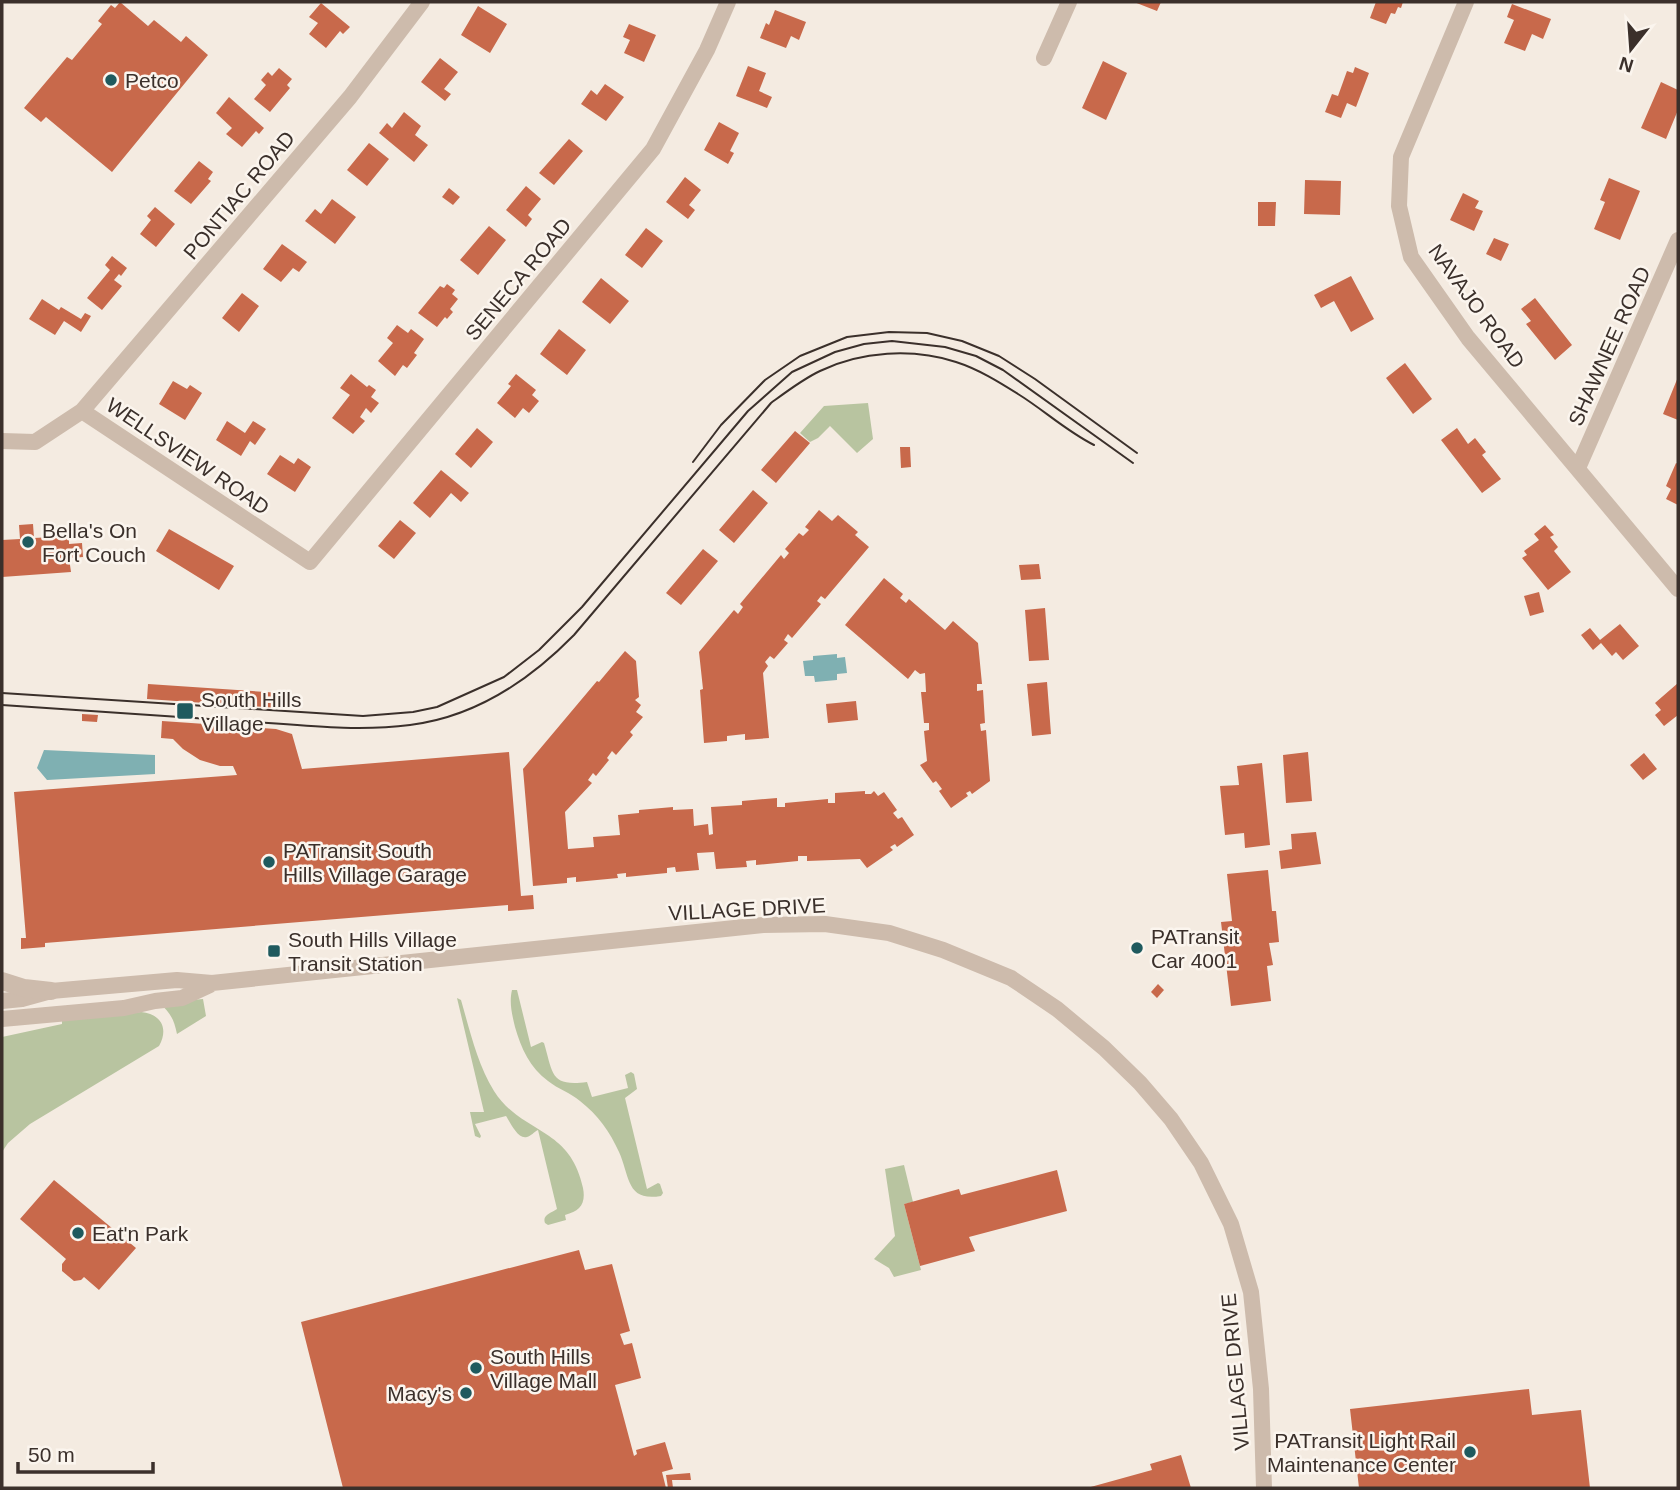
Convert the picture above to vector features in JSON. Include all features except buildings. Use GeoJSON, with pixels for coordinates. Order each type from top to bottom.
{"type":"FeatureCollection","features":[{"type":"Feature","properties":{"kind":"street","name":"PONTIAC ROAD"},"geometry":{"type":"LineString","coordinates":[[82,411],[350,97],[422,2]]}},
{"type":"Feature","properties":{"kind":"street","name":"SENECA ROAD"},"geometry":{"type":"LineString","coordinates":[[310,562],[653,149],[707,50],[728,2]]}},
{"type":"Feature","properties":{"kind":"street"},"geometry":{"type":"LineString","coordinates":[[1044,58],[1069,2]]}},
{"type":"Feature","properties":{"kind":"street","name":"NAVAJO ROAD"},"geometry":{"type":"LineString","coordinates":[[1466,2],[1401,157],[1399,206],[1411,257],[1468,338],[1678,589]]}},
{"type":"Feature","properties":{"kind":"street","name":"SHAWNEE ROAD"},"geometry":{"type":"LineString","coordinates":[[1578,468],[1678,240]]}},
{"type":"Feature","properties":{"kind":"street","name":"WELLSVIEW ROAD"},"geometry":{"type":"LineString","coordinates":[[2,441],[35,442],[82,411],[310,562]]}},
{"type":"Feature","properties":{"kind":"street","name":"VILLAGE DRIVE"},"geometry":{"type":"LineString","coordinates":[[2,1001],[51,991],[177,980],[212,984],[763,925],[825,924],[889,933],[943,950],[1011,978],[1057,1009],[1132,1074],[1171,1119],[1201,1163],[1231,1224],[1251,1292],[1261,1389],[1264,1488]]}},
{"type":"Feature","properties":{"kind":"street"},"geometry":{"type":"LineString","coordinates":[[2,981],[24,988],[51,991]]}},
{"type":"Feature","properties":{"kind":"street","name":"VILLAGE DRIVE"},"geometry":{"type":"LineString","coordinates":[[2,1019],[124,1008],[182,998],[212,984]]}},
{"type":"Feature","properties":{"kind":"green space"},"geometry":{"type":"Polygon","coordinates":[[[868,403],[873,439],[857,453],[830,426],[810,442],[800,433],[824,406],[868,403]]]}},
{"type":"Feature","properties":{"kind":"green space"},"geometry":{"type":"Polygon","coordinates":[[[512,990],[517,990],[531,1047],[544,1043],[552,1070],[560,1080],[587,1082],[592,1097],[628,1088],[625,1075],[631,1072],[634,1074],[637,1089],[625,1098],[647,1189],[660,1184],[663,1193],[661,1196],[650,1197],[635,1191],[615,1145],[598,1118],[576,1098],[548,1081],[531,1064],[515,1027],[511,1004],[512,990]]]}},
{"type":"Feature","properties":{"kind":"green space"},"geometry":{"type":"Polygon","coordinates":[[[457,998],[461,1000],[478,1058],[494,1091],[518,1116],[557,1142],[577,1168],[583,1188],[583,1203],[575,1211],[565,1215],[566,1220],[548,1225],[544,1220],[557,1209],[538,1130],[527,1137],[520,1136],[506,1116],[475,1124],[481,1136],[475,1136],[470,1112],[484,1112],[457,998]]]}},
{"type":"Feature","properties":{"kind":"green space"},"geometry":{"type":"Polygon","coordinates":[[[203,999],[206,1016],[177,1034],[171,1017],[159,1003],[203,999]]]}},
{"type":"Feature","properties":{"kind":"green space"},"geometry":{"type":"Polygon","coordinates":[[[141,1012],[154,1016],[161,1023],[163,1033],[159,1046],[30,1124],[8,1143],[2,1152],[2,1037],[62,1024],[62,1020],[141,1012]]]}},
{"type":"Feature","properties":{"kind":"green space"},"geometry":{"type":"Polygon","coordinates":[[[904,1165],[913,1202],[904,1204],[921,1270],[894,1277],[889,1268],[874,1259],[895,1236],[885,1169],[904,1165]]]}},
{"type":"Feature","properties":{"kind":"water"},"geometry":{"type":"Polygon","coordinates":[[[837,654],[837,658],[845,657],[847,673],[837,674],[837,680],[815,682],[814,676],[805,676],[803,661],[813,660],[813,656],[837,654]]]}},
{"type":"Feature","properties":{"kind":"water"},"geometry":{"type":"Polygon","coordinates":[[[44,750],[155,755],[155,774],[47,780],[37,768],[44,750]]]}},
{"type":"Feature","properties":{"kind":"tram line"},"geometry":{"type":"LineString","coordinates":[[693,462],[721,425],[765,380],[800,356],[847,337],[889,332],[927,333],[962,341],[999,356],[1137,453]]}},
{"type":"Feature","properties":{"kind":"tram line"},"geometry":{"type":"LineString","coordinates":[[2,693],[363,716],[437,707],[504,677],[539,650],[582,607],[748,411],[792,372],[835,352],[864,344],[892,341],[945,347],[976,356],[1003,370],[1133,463]]}},
{"type":"Feature","properties":{"kind":"tram line"},"geometry":{"type":"LineString","coordinates":[[2,705],[341,728],[410,725],[457,714],[500,694],[557,652],[771,403],[814,374],[852,359],[905,353],[964,365],[1011,389],[1094,445]]}},
{"type":"Feature","properties":{"kind":"place","name":"Petco"},"geometry":{"type":"Point","coordinates":[111,80]}},
{"type":"Feature","properties":{"kind":"place","name":"Bella's On Fort Couch"},"geometry":{"type":"Point","coordinates":[28,542]}},
{"type":"Feature","properties":{"kind":"place","name":"South Hills Village"},"geometry":{"type":"Point","coordinates":[185,711]}},
{"type":"Feature","properties":{"kind":"place","name":"PATransit South Hills Village Garage"},"geometry":{"type":"Point","coordinates":[269,862]}},
{"type":"Feature","properties":{"kind":"place","name":"PATransit Car 4001"},"geometry":{"type":"Point","coordinates":[1137,948]}},
{"type":"Feature","properties":{"kind":"place","name":"South Hills Village Transit Station"},"geometry":{"type":"Point","coordinates":[274,951]}},
{"type":"Feature","properties":{"kind":"place","name":"Eat'n Park"},"geometry":{"type":"Point","coordinates":[78,1233]}},
{"type":"Feature","properties":{"kind":"place","name":"South Hills Village Mall"},"geometry":{"type":"Point","coordinates":[476,1368]}},
{"type":"Feature","properties":{"kind":"place","name":"Macy's"},"geometry":{"type":"Point","coordinates":[466,1393]}},
{"type":"Feature","properties":{"kind":"place","name":"PATransit Light Rail Maintenance Center"},"geometry":{"type":"Point","coordinates":[1470,1452]}}]}
